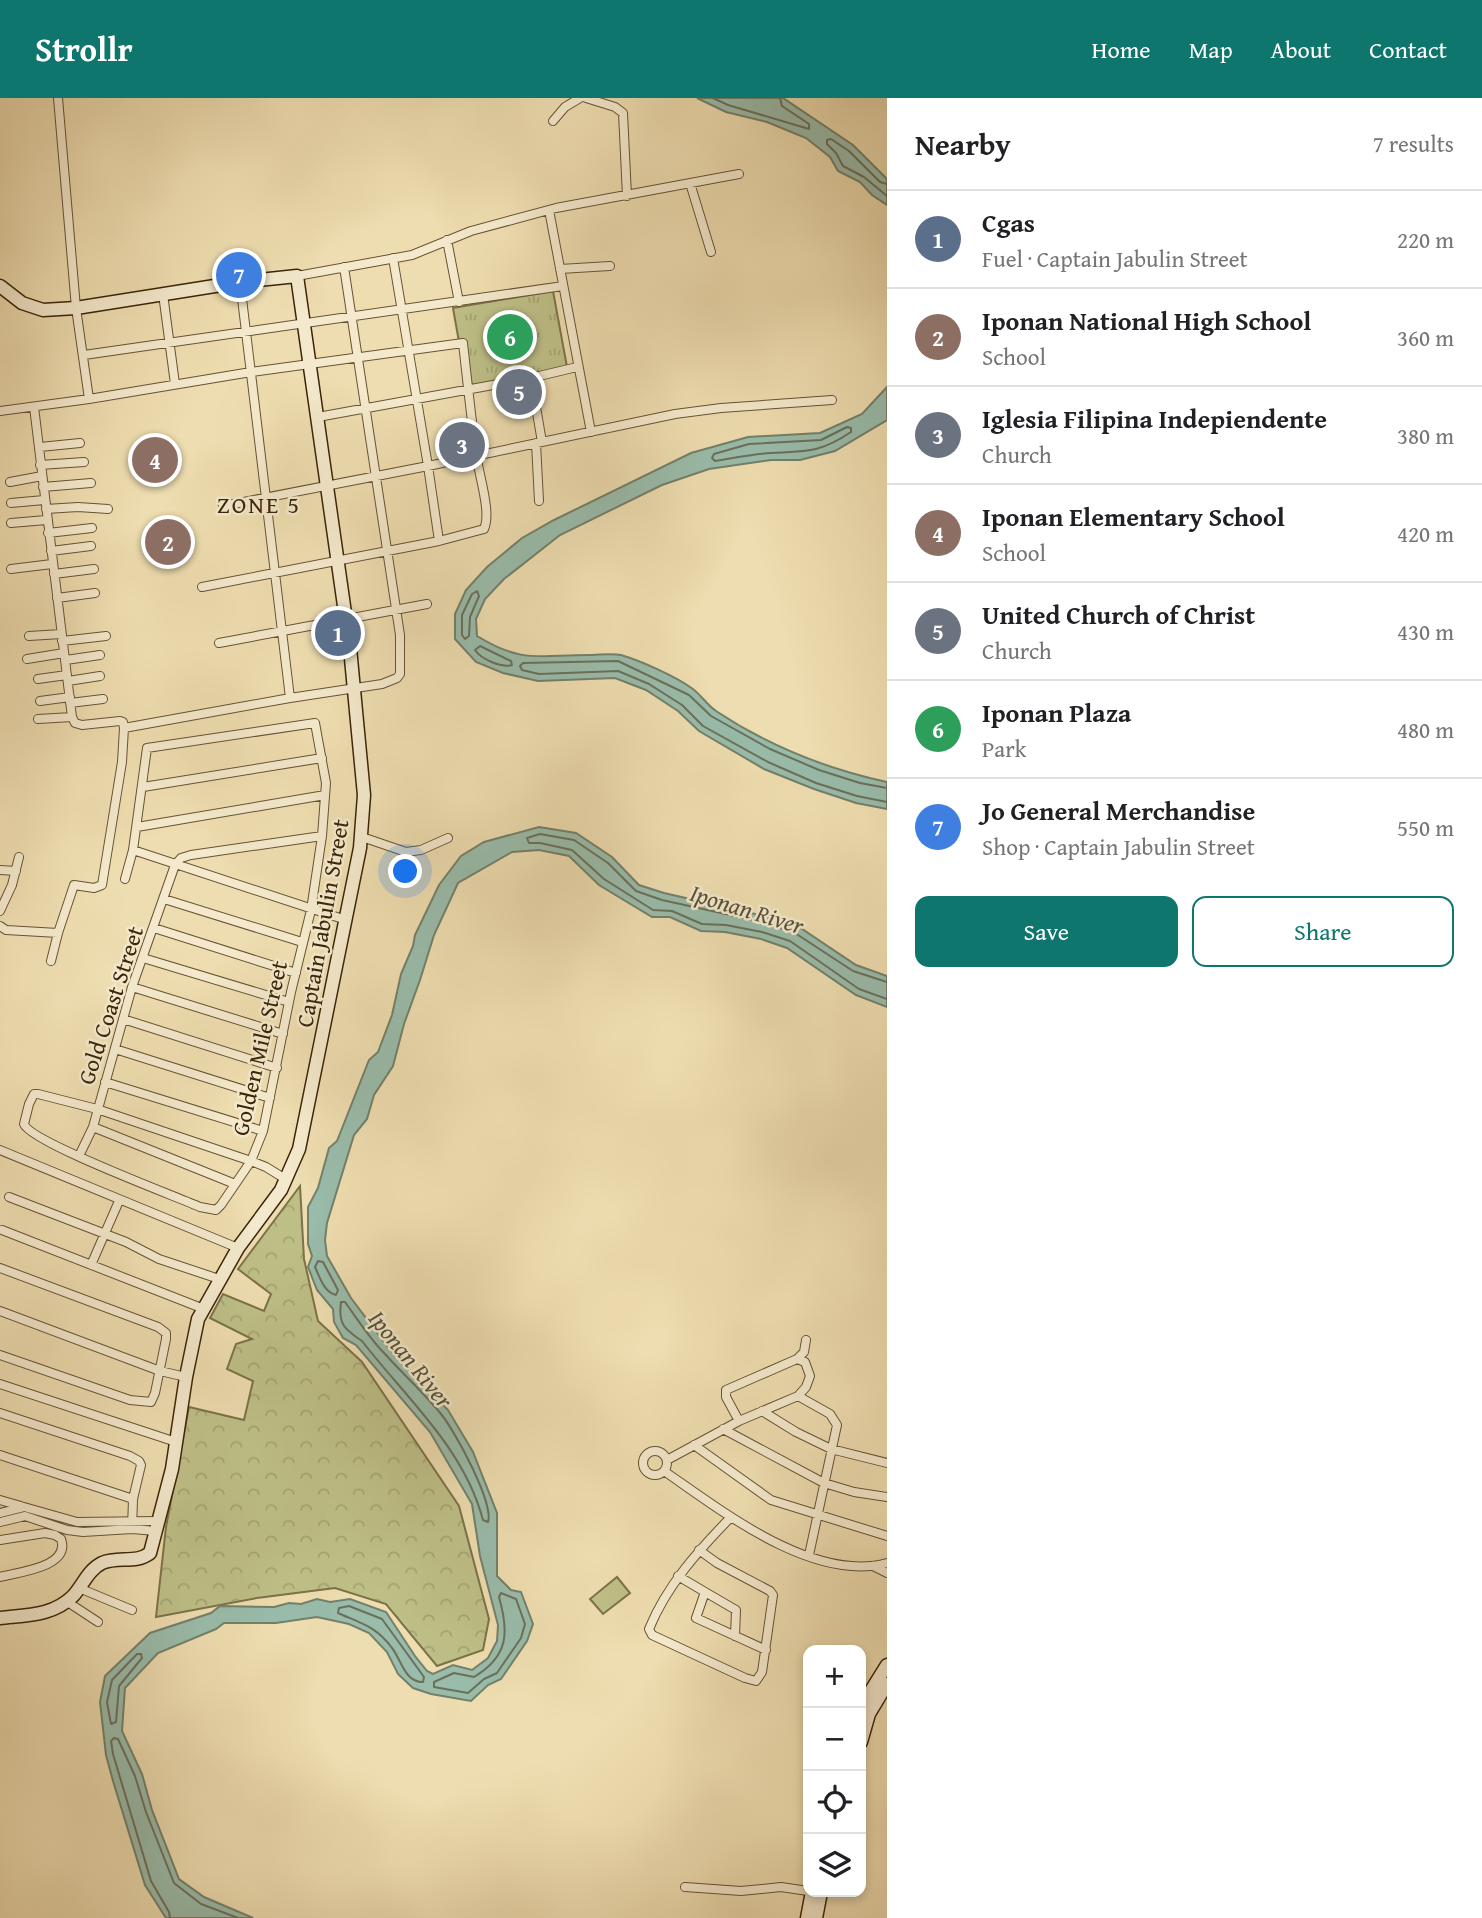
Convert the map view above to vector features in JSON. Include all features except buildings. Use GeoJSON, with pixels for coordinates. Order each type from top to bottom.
{"type":"FeatureCollection","features":[{"type":"Feature","properties":{"kind":"street"},"geometry":{"type":"LineString","coordinates":[[58,98],[76,308],[89,399]]}},
{"type":"Feature","properties":{"kind":"street"},"geometry":{"type":"LineString","coordinates":[[553,121],[565,107],[580,98]]}},
{"type":"Feature","properties":{"kind":"street"},"geometry":{"type":"LineString","coordinates":[[586,98],[615,107],[623,113],[627,196]]}},
{"type":"Feature","properties":{"kind":"street"},"geometry":{"type":"LineString","coordinates":[[0,286],[12,298],[32,308],[43,310],[76,308],[240,282],[297,276],[423,252],[447,240],[550,210],[738,174]]}},
{"type":"Feature","properties":{"kind":"street"},"geometry":{"type":"LineString","coordinates":[[690,183],[711,251]]}},
{"type":"Feature","properties":{"kind":"street"},"geometry":{"type":"LineString","coordinates":[[550,210],[591,432]]}},
{"type":"Feature","properties":{"kind":"street"},"geometry":{"type":"LineString","coordinates":[[447,240],[459,302]]}},
{"type":"Feature","properties":{"kind":"street"},"geometry":{"type":"LineString","coordinates":[[393,258],[429,466],[439,541]]}},
{"type":"Feature","properties":{"kind":"street"},"geometry":{"type":"LineString","coordinates":[[560,270],[610,266]]}},
{"type":"Feature","properties":{"kind":"street"},"geometry":{"type":"LineString","coordinates":[[124,728],[382,684],[399,676],[401,642],[344,267]]}},
{"type":"Feature","properties":{"kind":"street","name":"Captain Jabulin Street"},"geometry":{"type":"LineString","coordinates":[[0,1618],[47,1612],[60,1607],[98,1565],[107,1561],[145,1557],[150,1553],[172,1469],[198,1319],[238,1248],[287,1180],[307,1115],[362,837],[363,779],[345,619],[297,276]]}},
{"type":"Feature","properties":{"kind":"street"},"geometry":{"type":"LineString","coordinates":[[240,282],[290,698]]}},
{"type":"Feature","properties":{"kind":"street"},"geometry":{"type":"LineString","coordinates":[[84,355],[563,286]]}},
{"type":"Feature","properties":{"kind":"street"},"geometry":{"type":"LineString","coordinates":[[163,294],[175,384]]}},
{"type":"Feature","properties":{"kind":"street"},"geometry":{"type":"LineString","coordinates":[[0,411],[310,363],[463,343],[487,526],[478,532],[439,541],[202,587]]}},
{"type":"Feature","properties":{"kind":"street"},"geometry":{"type":"LineString","coordinates":[[318,417],[577,367]]}},
{"type":"Feature","properties":{"kind":"street"},"geometry":{"type":"LineString","coordinates":[[531,378],[539,442],[539,501]]}},
{"type":"Feature","properties":{"kind":"street"},"geometry":{"type":"LineString","coordinates":[[223,506],[476,457],[675,414],[832,400]]}},
{"type":"Feature","properties":{"kind":"street"},"geometry":{"type":"LineString","coordinates":[[34,407],[72,717],[75,723],[82,725],[122,722],[124,728],[122,762],[104,881],[99,888],[74,885],[51,961]]}},
{"type":"Feature","properties":{"kind":"street"},"geometry":{"type":"LineString","coordinates":[[40,447],[80,443]]}},
{"type":"Feature","properties":{"kind":"street"},"geometry":{"type":"LineString","coordinates":[[40,465],[84,462]]}},
{"type":"Feature","properties":{"kind":"street"},"geometry":{"type":"LineString","coordinates":[[10,482],[42,477]]}},
{"type":"Feature","properties":{"kind":"street"},"geometry":{"type":"LineString","coordinates":[[43,487],[91,483]]}},
{"type":"Feature","properties":{"kind":"street"},"geometry":{"type":"LineString","coordinates":[[11,503],[44,500]]}},
{"type":"Feature","properties":{"kind":"street"},"geometry":{"type":"LineString","coordinates":[[46,509],[108,509]]}},
{"type":"Feature","properties":{"kind":"street"},"geometry":{"type":"LineString","coordinates":[[11,523],[46,520]]}},
{"type":"Feature","properties":{"kind":"street"},"geometry":{"type":"LineString","coordinates":[[48,533],[92,528]]}},
{"type":"Feature","properties":{"kind":"street"},"geometry":{"type":"LineString","coordinates":[[51,551],[92,547]]}},
{"type":"Feature","properties":{"kind":"street"},"geometry":{"type":"LineString","coordinates":[[11,569],[52,564]]}},
{"type":"Feature","properties":{"kind":"street"},"geometry":{"type":"LineString","coordinates":[[54,574],[94,569]]}},
{"type":"Feature","properties":{"kind":"street"},"geometry":{"type":"LineString","coordinates":[[57,598],[95,593]]}},
{"type":"Feature","properties":{"kind":"street"},"geometry":{"type":"LineString","coordinates":[[219,643],[427,604]]}},
{"type":"Feature","properties":{"kind":"street"},"geometry":{"type":"LineString","coordinates":[[29,636],[106,636]]}},
{"type":"Feature","properties":{"kind":"street"},"geometry":{"type":"LineString","coordinates":[[27,659],[100,655]]}},
{"type":"Feature","properties":{"kind":"street"},"geometry":{"type":"LineString","coordinates":[[38,679],[100,676]]}},
{"type":"Feature","properties":{"kind":"street"},"geometry":{"type":"LineString","coordinates":[[40,701],[103,699]]}},
{"type":"Feature","properties":{"kind":"street"},"geometry":{"type":"LineString","coordinates":[[38,719],[72,717]]}},
{"type":"Feature","properties":{"kind":"street","name":"Golden Mile Street"},"geometry":{"type":"LineString","coordinates":[[79,1156],[200,1207],[216,1210],[251,1161],[263,1130],[311,909],[326,783],[317,725],[313,722],[150,747],[143,787]]}},
{"type":"Feature","properties":{"kind":"street"},"geometry":{"type":"LineString","coordinates":[[125,879],[133,850],[143,787],[322,758]]}},
{"type":"Feature","properties":{"kind":"street"},"geometry":{"type":"LineString","coordinates":[[136,827],[325,795]]}},
{"type":"Feature","properties":{"kind":"street"},"geometry":{"type":"LineString","coordinates":[[175,865],[181,858],[191,855],[321,836]]}},
{"type":"Feature","properties":{"kind":"street"},"geometry":{"type":"LineString","coordinates":[[362,837],[406,852],[421,850],[449,838]]}},
{"type":"Feature","properties":{"kind":"street"},"geometry":{"type":"LineString","coordinates":[[133,850],[346,920]]}},
{"type":"Feature","properties":{"kind":"street"},"geometry":{"type":"LineString","coordinates":[[0,911],[19,857]]}},
{"type":"Feature","properties":{"kind":"street","name":"Gold Coast Street"},"geometry":{"type":"LineString","coordinates":[[79,1156],[93,1127],[132,987],[175,865]]}},
{"type":"Feature","properties":{"kind":"street"},"geometry":{"type":"LineString","coordinates":[[0,870],[16,871]]}},
{"type":"Feature","properties":{"kind":"street"},"geometry":{"type":"LineString","coordinates":[[164,900],[302,942]]}},
{"type":"Feature","properties":{"kind":"street"},"geometry":{"type":"LineString","coordinates":[[0,926],[6,930],[58,933]]}},
{"type":"Feature","properties":{"kind":"street"},"geometry":{"type":"LineString","coordinates":[[154,928],[296,973]]}},
{"type":"Feature","properties":{"kind":"street"},"geometry":{"type":"LineString","coordinates":[[143,958],[289,1002]]}},
{"type":"Feature","properties":{"kind":"street"},"geometry":{"type":"LineString","coordinates":[[132,987],[284,1034]]}},
{"type":"Feature","properties":{"kind":"street"},"geometry":{"type":"LineString","coordinates":[[123,1019],[277,1068]]}},
{"type":"Feature","properties":{"kind":"street"},"geometry":{"type":"LineString","coordinates":[[115,1049],[270,1098]]}},
{"type":"Feature","properties":{"kind":"street"},"geometry":{"type":"LineString","coordinates":[[105,1082],[263,1130]]}},
{"type":"Feature","properties":{"kind":"street"},"geometry":{"type":"LineString","coordinates":[[79,1156],[30,1133],[24,1124],[34,1094],[97,1110],[251,1161],[287,1180]]}},
{"type":"Feature","properties":{"kind":"street"},"geometry":{"type":"LineString","coordinates":[[93,1127],[235,1184]]}},
{"type":"Feature","properties":{"kind":"street"},"geometry":{"type":"LineString","coordinates":[[0,1150],[238,1248]]}},
{"type":"Feature","properties":{"kind":"street"},"geometry":{"type":"LineString","coordinates":[[9,1197],[126,1242],[159,1259],[222,1280]]}},
{"type":"Feature","properties":{"kind":"street"},"geometry":{"type":"LineString","coordinates":[[91,1265],[119,1201]]}},
{"type":"Feature","properties":{"kind":"street"},"geometry":{"type":"LineString","coordinates":[[2,1230],[204,1309]]}},
{"type":"Feature","properties":{"kind":"street"},"geometry":{"type":"LineString","coordinates":[[0,1268],[158,1327],[166,1333],[154,1398],[150,1402],[140,1403],[0,1355]]}},
{"type":"Feature","properties":{"kind":"street"},"geometry":{"type":"LineString","coordinates":[[0,1311],[160,1371],[186,1377]]}},
{"type":"Feature","properties":{"kind":"street"},"geometry":{"type":"LineString","coordinates":[[739,1420],[726,1397],[726,1390],[797,1359],[804,1352],[806,1340]]}},
{"type":"Feature","properties":{"kind":"street"},"geometry":{"type":"LineString","coordinates":[[667,1460],[663,1454],[653,1451],[643,1460],[644,1467],[651,1474],[658,1475],[664,1471],[667,1460],[739,1420],[798,1396],[806,1387],[810,1376],[805,1362],[797,1359]]}},
{"type":"Feature","properties":{"kind":"street"},"geometry":{"type":"LineString","coordinates":[[0,1384],[176,1442]]}},
{"type":"Feature","properties":{"kind":"street"},"geometry":{"type":"LineString","coordinates":[[798,1396],[835,1420],[837,1425],[809,1555]]}},
{"type":"Feature","properties":{"kind":"street"},"geometry":{"type":"LineString","coordinates":[[762,1411],[831,1449],[887,1464]]}},
{"type":"Feature","properties":{"kind":"street"},"geometry":{"type":"LineString","coordinates":[[0,1413],[137,1459],[141,1465],[133,1499],[132,1525]]}},
{"type":"Feature","properties":{"kind":"street"},"geometry":{"type":"LineString","coordinates":[[723,1429],[824,1483],[854,1492],[887,1497]]}},
{"type":"Feature","properties":{"kind":"street"},"geometry":{"type":"LineString","coordinates":[[694,1445],[771,1500],[887,1536]]}},
{"type":"Feature","properties":{"kind":"street"},"geometry":{"type":"LineString","coordinates":[[0,1455],[133,1499]]}},
{"type":"Feature","properties":{"kind":"street"},"geometry":{"type":"LineString","coordinates":[[664,1471],[731,1517],[781,1545],[850,1566],[887,1563]]}},
{"type":"Feature","properties":{"kind":"street"},"geometry":{"type":"LineString","coordinates":[[0,1500],[24,1511],[77,1522],[157,1526]]}},
{"type":"Feature","properties":{"kind":"street"},"geometry":{"type":"LineString","coordinates":[[0,1513],[24,1511]]}},
{"type":"Feature","properties":{"kind":"street"},"geometry":{"type":"LineString","coordinates":[[0,1522],[24,1511]]}},
{"type":"Feature","properties":{"kind":"street"},"geometry":{"type":"LineString","coordinates":[[699,1550],[772,1593],[766,1650],[758,1679],[751,1681],[652,1634],[650,1626],[678,1576],[699,1550],[731,1517]]}},
{"type":"Feature","properties":{"kind":"street"},"geometry":{"type":"LineString","coordinates":[[0,1540],[49,1533],[61,1539],[63,1545],[62,1552],[54,1562],[0,1577]]}},
{"type":"Feature","properties":{"kind":"street"},"geometry":{"type":"LineString","coordinates":[[873,1566],[887,1573]]}},
{"type":"Feature","properties":{"kind":"street"},"geometry":{"type":"LineString","coordinates":[[678,1576],[736,1610],[735,1636]]}},
{"type":"Feature","properties":{"kind":"street"},"geometry":{"type":"LineString","coordinates":[[79,1588],[132,1610]]}},
{"type":"Feature","properties":{"kind":"street"},"geometry":{"type":"LineString","coordinates":[[705,1592],[696,1618],[766,1650]]}},
{"type":"Feature","properties":{"kind":"street"},"geometry":{"type":"LineString","coordinates":[[66,1601],[98,1622]]}},
{"type":"Feature","properties":{"kind":"street"},"geometry":{"type":"LineString","coordinates":[[863,1708],[887,1665]]}},
{"type":"Feature","properties":{"kind":"street"},"geometry":{"type":"LineString","coordinates":[[866,1724],[869,1714],[887,1684]]}},
{"type":"Feature","properties":{"kind":"street"},"geometry":{"type":"LineString","coordinates":[[685,1887],[741,1891],[781,1887],[803,1891]]}},
{"type":"Feature","properties":{"kind":"street"},"geometry":{"type":"LineString","coordinates":[[807,1918],[810,1897]]}},
{"type":"Feature","properties":{"kind":"street"},"geometry":{"type":"LineString","coordinates":[[816,1918],[820,1897]]}},
{"type":"Feature","properties":{"kind":"green space"},"geometry":{"type":"Polygon","coordinates":[[[553,291],[567,367],[467,387],[453,308],[553,291]]]}},
{"type":"Feature","properties":{"kind":"green space"},"geometry":{"type":"Polygon","coordinates":[[[300,1186],[304,1259],[318,1321],[362,1362],[459,1506],[489,1619],[483,1650],[437,1666],[386,1604],[335,1588],[257,1598],[156,1617],[166,1527],[189,1407],[244,1420],[253,1381],[227,1369],[236,1344],[252,1339],[210,1318],[223,1294],[264,1311],[271,1294],[238,1269],[300,1186]]]}},
{"type":"Feature","properties":{"kind":"green space"},"geometry":{"type":"Polygon","coordinates":[[[617,1577],[630,1593],[603,1614],[590,1599],[617,1577]]]}},
{"type":"Feature","properties":{"kind":"water"},"geometry":{"type":"Polygon","coordinates":[[[697,98],[783,98],[853,145],[887,179],[887,205],[872,195],[860,182],[838,171],[830,157],[806,138],[767,122],[726,112],[697,98]]]}},
{"type":"Feature","properties":{"kind":"water"},"geometry":{"type":"Polygon","coordinates":[[[887,387],[887,420],[835,451],[800,460],[771,460],[709,469],[662,485],[560,535],[504,579],[485,599],[476,619],[477,636],[507,651],[531,656],[617,654],[658,669],[693,689],[716,711],[756,735],[820,763],[887,782],[887,809],[856,803],[764,769],[699,731],[678,711],[646,690],[615,678],[538,681],[503,673],[476,662],[455,639],[455,614],[466,590],[487,567],[522,538],[691,453],[748,437],[820,433],[862,414],[887,387]]]}},
{"type":"Feature","properties":{"kind":"water"},"geometry":{"type":"Polygon","coordinates":[[[539,827],[576,833],[612,857],[639,885],[799,927],[856,965],[887,976],[887,1007],[856,995],[787,948],[761,939],[725,932],[701,931],[670,917],[652,917],[599,885],[569,856],[539,850],[512,852],[458,883],[434,935],[393,1066],[374,1095],[367,1119],[354,1135],[327,1223],[325,1240],[327,1256],[351,1298],[388,1347],[448,1410],[473,1452],[497,1513],[497,1576],[511,1590],[521,1592],[533,1624],[527,1641],[501,1679],[488,1685],[471,1701],[413,1688],[398,1674],[387,1652],[369,1633],[349,1624],[317,1617],[276,1623],[224,1623],[216,1629],[158,1653],[125,1688],[122,1731],[142,1774],[152,1810],[179,1879],[204,1897],[253,1918],[166,1918],[145,1885],[113,1781],[106,1755],[100,1702],[105,1676],[150,1633],[211,1613],[220,1606],[274,1607],[317,1599],[330,1602],[350,1599],[386,1612],[415,1656],[427,1671],[433,1674],[453,1665],[472,1670],[488,1658],[497,1641],[498,1625],[480,1556],[472,1504],[430,1432],[356,1345],[343,1338],[334,1322],[333,1309],[317,1290],[308,1267],[312,1256],[308,1244],[308,1207],[318,1188],[329,1148],[337,1141],[369,1060],[378,1052],[392,1015],[401,974],[415,935],[439,885],[461,856],[484,842],[539,827]]]}},
{"type":"Feature","properties":{"kind":"place","name":"Jo General Merchandise"},"geometry":{"type":"Point","coordinates":[239,275]}},
{"type":"Feature","properties":{"kind":"place","name":"Iponan Plaza"},"geometry":{"type":"Point","coordinates":[510,337]}},
{"type":"Feature","properties":{"kind":"place","name":"United Church of Christ"},"geometry":{"type":"Point","coordinates":[519,392]}},
{"type":"Feature","properties":{"kind":"place","name":"Iglesia Filipina Indepiendente"},"geometry":{"type":"Point","coordinates":[462,445]}},
{"type":"Feature","properties":{"kind":"place","name":"Iponan Elementary School"},"geometry":{"type":"Point","coordinates":[155,460]}},
{"type":"Feature","properties":{"kind":"place","name":"Iponan National High School"},"geometry":{"type":"Point","coordinates":[168,542]}},
{"type":"Feature","properties":{"kind":"place","name":"Cgas"},"geometry":{"type":"Point","coordinates":[338,633]}},
{"type":"Feature","properties":{"kind":"district","name":"ZONE 5"},"geometry":{"type":"Point","coordinates":[259,504]}},
{"type":"Feature","properties":{"kind":"water label","name":"Iponan River"},"geometry":{"type":"Point","coordinates":[747,909]}},
{"type":"Feature","properties":{"kind":"water label","name":"Iponan River"},"geometry":{"type":"Point","coordinates":[411,1359]}}]}
